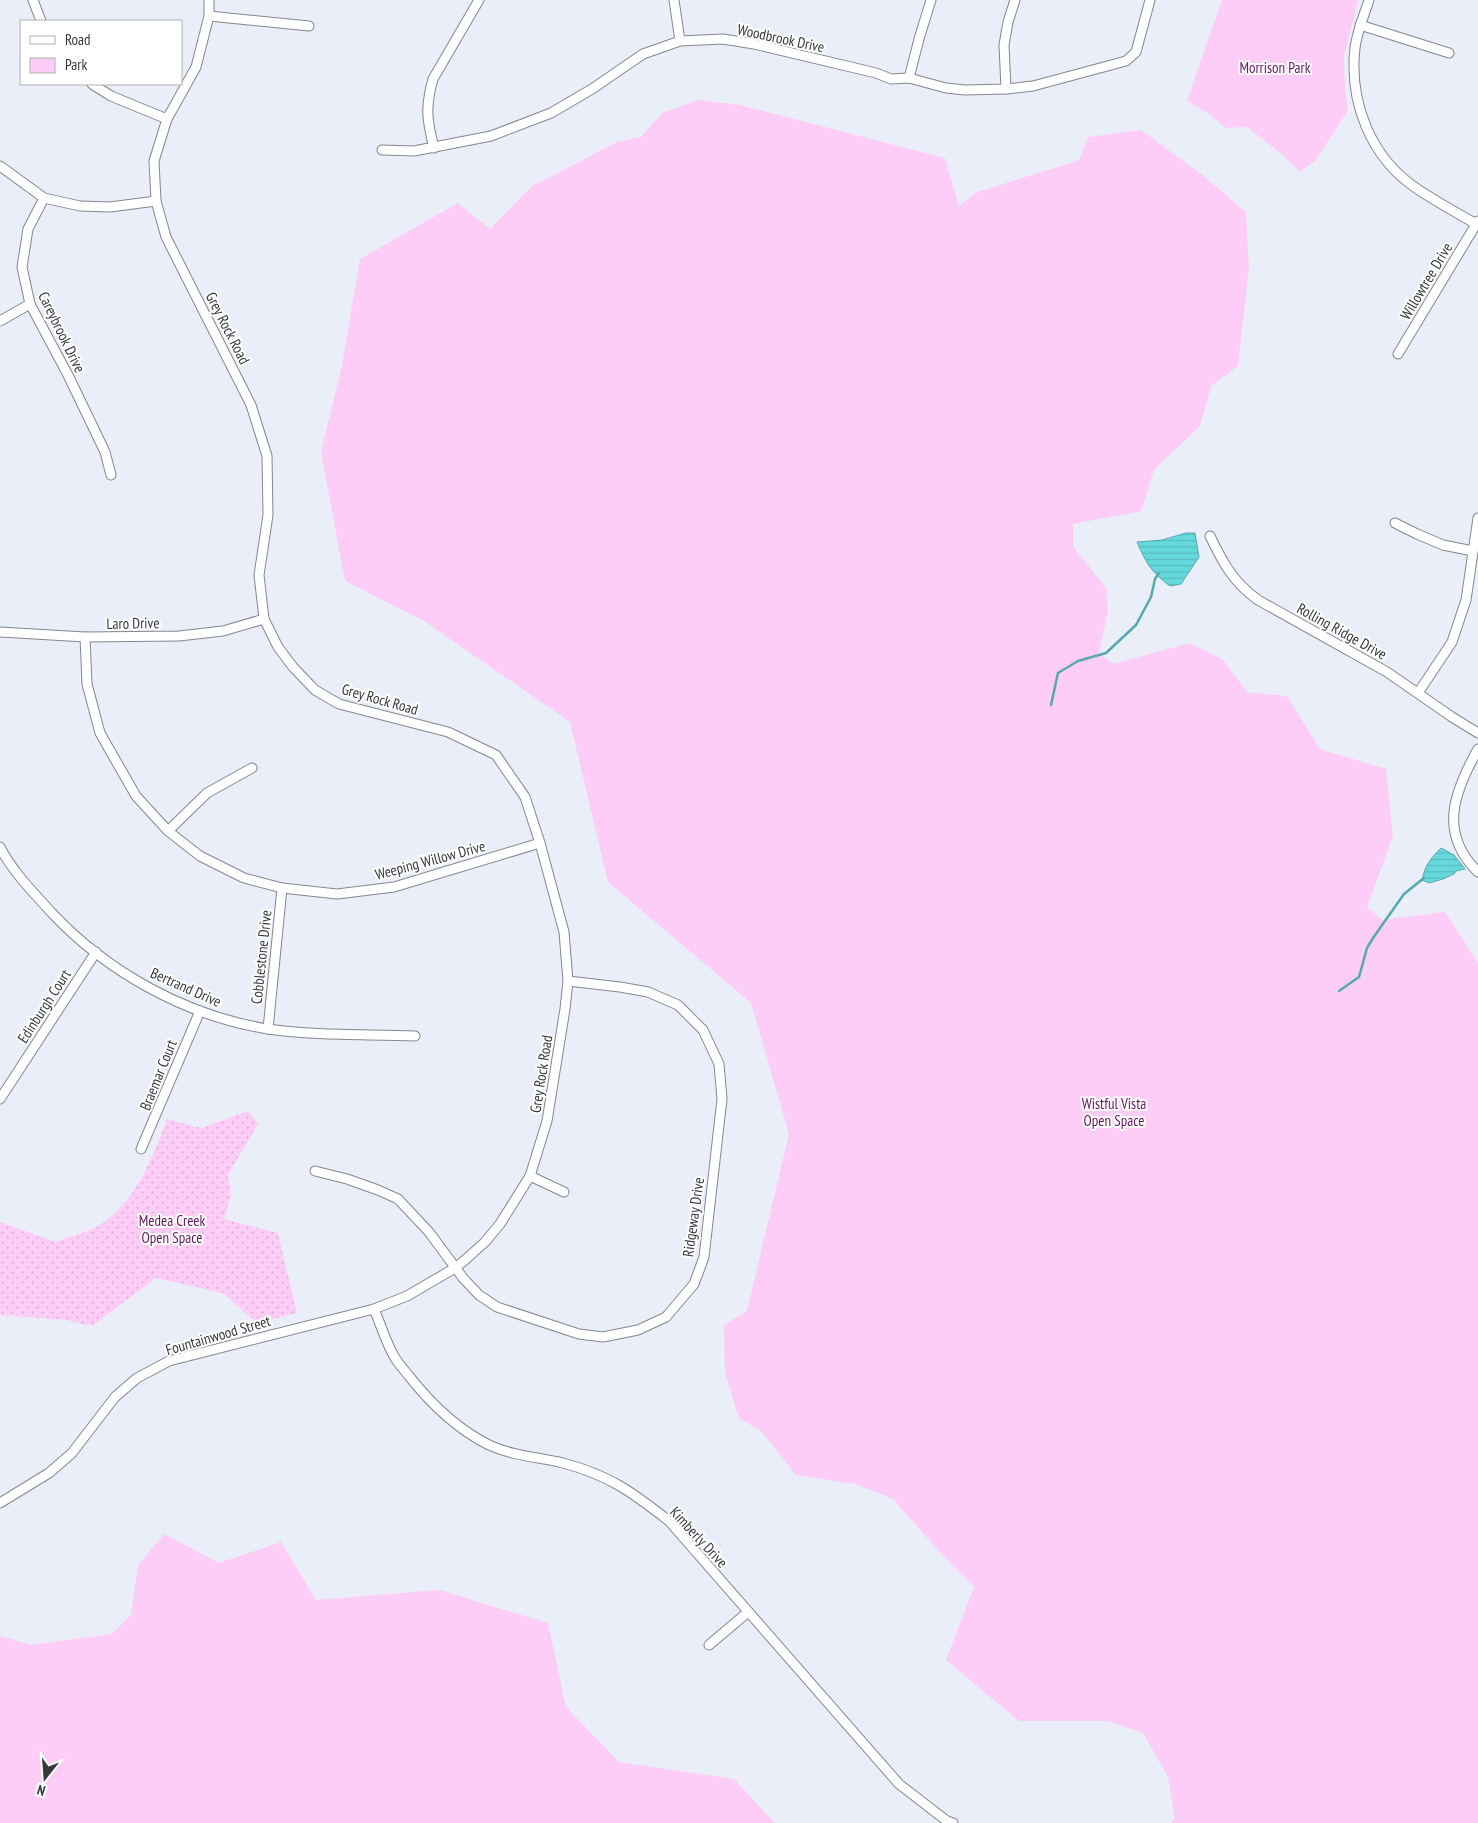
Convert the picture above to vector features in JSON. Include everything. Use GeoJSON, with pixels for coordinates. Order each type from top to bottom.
{"type":"FeatureCollection","features":[{"type":"Feature","properties":{"kind":"street"},"geometry":{"type":"LineString","coordinates":[[33,0],[41,20]]}},
{"type":"Feature","properties":{"kind":"street","name":"Grey Rock Road"},"geometry":{"type":"LineString","coordinates":[[209,0],[209,16],[196,67],[167,118],[154,161],[156,200],[166,237],[251,405],[267,456],[268,515],[259,575],[264,619],[278,647],[293,667],[315,690],[339,704],[448,732],[496,756],[525,797],[540,842],[564,932],[568,981],[548,1121],[530,1176],[500,1224],[485,1242],[455,1268]]}},
{"type":"Feature","properties":{"kind":"street"},"geometry":{"type":"LineString","coordinates":[[434,148],[427,120],[432,79],[479,0]]}},
{"type":"Feature","properties":{"kind":"street"},"geometry":{"type":"LineString","coordinates":[[674,0],[680,40]]}},
{"type":"Feature","properties":{"kind":"street"},"geometry":{"type":"LineString","coordinates":[[909,78],[918,39],[931,0]]}},
{"type":"Feature","properties":{"kind":"street"},"geometry":{"type":"LineString","coordinates":[[1006,89],[1004,45],[1008,22],[1015,0]]}},
{"type":"Feature","properties":{"kind":"street","name":"Woodbrook Drive"},"geometry":{"type":"LineString","coordinates":[[382,150],[403,152],[434,148],[491,136],[551,113],[643,54],[680,40],[722,39],[754,44],[876,73],[890,79],[909,78],[946,88],[965,90],[1033,86],[1126,61],[1136,52],[1150,0]]}},
{"type":"Feature","properties":{"kind":"street"},"geometry":{"type":"LineString","coordinates":[[1369,0],[1360,25],[1356,46],[1354,80],[1357,100],[1374,144],[1391,166],[1414,187],[1477,224]]}},
{"type":"Feature","properties":{"kind":"street"},"geometry":{"type":"LineString","coordinates":[[209,16],[310,26]]}},
{"type":"Feature","properties":{"kind":"street"},"geometry":{"type":"LineString","coordinates":[[1360,25],[1449,53]]}},
{"type":"Feature","properties":{"kind":"street"},"geometry":{"type":"LineString","coordinates":[[94,85],[112,96],[167,118]]}},
{"type":"Feature","properties":{"kind":"street"},"geometry":{"type":"LineString","coordinates":[[0,166],[44,198],[80,206],[110,207],[156,200]]}},
{"type":"Feature","properties":{"kind":"street","name":"Careybrook Drive"},"geometry":{"type":"LineString","coordinates":[[44,198],[28,229],[22,267],[30,304],[68,375],[105,452],[111,475]]}},
{"type":"Feature","properties":{"kind":"street","name":"Willowtree Drive"},"geometry":{"type":"LineString","coordinates":[[1398,354],[1477,224]]}},
{"type":"Feature","properties":{"kind":"street"},"geometry":{"type":"LineString","coordinates":[[0,321],[30,304]]}},
{"type":"Feature","properties":{"kind":"street"},"geometry":{"type":"LineString","coordinates":[[1418,693],[1452,642],[1466,600],[1478,518]]}},
{"type":"Feature","properties":{"kind":"street"},"geometry":{"type":"LineString","coordinates":[[1395,523],[1443,545],[1473,551]]}},
{"type":"Feature","properties":{"kind":"street","name":"Rolling Ridge Drive"},"geometry":{"type":"LineString","coordinates":[[1210,536],[1232,576],[1258,600],[1387,672],[1478,733]]}},
{"type":"Feature","properties":{"kind":"street","name":"Laro Drive"},"geometry":{"type":"LineString","coordinates":[[0,632],[85,637],[179,636],[223,631],[264,619]]}},
{"type":"Feature","properties":{"kind":"street","name":"Weeping Willow Drive"},"geometry":{"type":"LineString","coordinates":[[85,637],[87,684],[100,732],[136,796],[168,831],[200,856],[244,878],[282,888],[337,894],[394,886],[540,842]]}},
{"type":"Feature","properties":{"kind":"street"},"geometry":{"type":"LineString","coordinates":[[1478,749],[1459,785],[1454,818],[1455,835],[1462,851],[1478,872]]}},
{"type":"Feature","properties":{"kind":"street"},"geometry":{"type":"LineString","coordinates":[[168,831],[206,793],[252,768]]}},
{"type":"Feature","properties":{"kind":"street","name":"Bertrand Drive"},"geometry":{"type":"LineString","coordinates":[[0,847],[2,859],[68,930],[141,983],[200,1011],[241,1023],[268,1028],[308,1032],[415,1036]]}},
{"type":"Feature","properties":{"kind":"street","name":"Cobblestone Drive"},"geometry":{"type":"LineString","coordinates":[[268,1028],[282,888]]}},
{"type":"Feature","properties":{"kind":"street","name":"Edinburgh Court"},"geometry":{"type":"LineString","coordinates":[[0,1099],[96,952]]}},
{"type":"Feature","properties":{"kind":"street","name":"Ridgeway Drive"},"geometry":{"type":"LineString","coordinates":[[315,1171],[354,1182],[398,1199],[428,1232],[455,1268],[479,1295],[497,1307],[572,1332],[603,1337],[638,1330],[666,1317],[694,1284],[704,1257],[722,1099],[718,1064],[703,1030],[678,1006],[648,992],[620,986],[568,981]]}},
{"type":"Feature","properties":{"kind":"street","name":"Braemar Court"},"geometry":{"type":"LineString","coordinates":[[141,1149],[200,1011]]}},
{"type":"Feature","properties":{"kind":"street"},"geometry":{"type":"LineString","coordinates":[[530,1176],[564,1192]]}},
{"type":"Feature","properties":{"kind":"street","name":"Fountainwood Street"},"geometry":{"type":"LineString","coordinates":[[0,1503],[31,1486],[49,1473],[72,1453],[115,1397],[137,1378],[169,1361],[374,1309],[407,1296],[455,1268]]}},
{"type":"Feature","properties":{"kind":"street","name":"Kimberly Drive"},"geometry":{"type":"LineString","coordinates":[[374,1309],[395,1358],[423,1394],[448,1418],[489,1444],[522,1456],[561,1462],[614,1481],[669,1521],[899,1784],[947,1821],[953,1823]]}},
{"type":"Feature","properties":{"kind":"street"},"geometry":{"type":"LineString","coordinates":[[709,1645],[748,1612]]}},
{"type":"Feature","properties":{"kind":"green space","name":"Morrison Park"},"geometry":{"type":"Polygon","coordinates":[[[1222,0],[1358,0],[1344,56],[1348,110],[1316,160],[1300,172],[1277,150],[1248,128],[1226,128],[1206,112],[1187,101],[1222,0]]]}},
{"type":"Feature","properties":{"kind":"green space","name":"Wistful Vista Open Space"},"geometry":{"type":"Polygon","coordinates":[[[699,100],[740,105],[945,158],[959,206],[978,192],[1079,160],[1088,137],[1141,130],[1205,177],[1246,212],[1249,268],[1238,366],[1211,386],[1200,426],[1154,470],[1141,511],[1073,524],[1073,546],[1106,588],[1108,611],[1099,653],[1114,664],[1190,643],[1223,660],[1247,692],[1287,696],[1320,749],[1386,769],[1393,836],[1367,907],[1382,920],[1445,912],[1478,963],[1478,1823],[1171,1823],[1175,1819],[1168,1777],[1143,1733],[1108,1721],[1019,1721],[946,1660],[974,1587],[946,1559],[893,1499],[855,1484],[796,1475],[761,1431],[739,1418],[725,1373],[724,1325],[747,1311],[789,1134],[751,1003],[608,882],[570,722],[424,621],[345,581],[321,452],[342,365],[360,259],[458,203],[490,229],[531,187],[617,142],[641,137],[662,113],[699,100]]]}},
{"type":"Feature","properties":{"kind":"green space","name":"Medea Creek Open Space"},"geometry":{"type":"Polygon","coordinates":[[[248,1111],[258,1124],[228,1175],[231,1196],[224,1219],[278,1233],[297,1313],[257,1323],[223,1293],[156,1278],[92,1326],[67,1320],[0,1315],[0,1222],[56,1242],[93,1229],[115,1213],[134,1190],[150,1162],[167,1119],[201,1128],[248,1111]]]}},
{"type":"Feature","properties":{"kind":"green space"},"geometry":{"type":"Polygon","coordinates":[[[164,1534],[219,1563],[281,1542],[316,1600],[439,1590],[548,1623],[566,1707],[619,1762],[734,1779],[775,1823],[0,1823],[0,1636],[31,1645],[112,1634],[131,1615],[138,1565],[164,1534]]]}},
{"type":"Feature","properties":{"kind":"water"},"geometry":{"type":"Polygon","coordinates":[[[1186,533],[1195,533],[1199,557],[1181,584],[1170,586],[1150,567],[1137,542],[1162,540],[1186,533]]]}},
{"type":"Feature","properties":{"kind":"water"},"geometry":{"type":"Polygon","coordinates":[[[1441,848],[1454,855],[1465,869],[1429,883],[1422,880],[1429,862],[1441,848]]]}},
{"type":"Feature","properties":{"kind":"waterway"},"geometry":{"type":"LineString","coordinates":[[1051,705],[1058,673],[1078,661],[1106,653],[1136,625],[1151,597],[1155,579],[1159,573]]}},
{"type":"Feature","properties":{"kind":"waterway"},"geometry":{"type":"LineString","coordinates":[[1339,991],[1359,977],[1367,948],[1373,938],[1404,894],[1424,878]]}}]}
